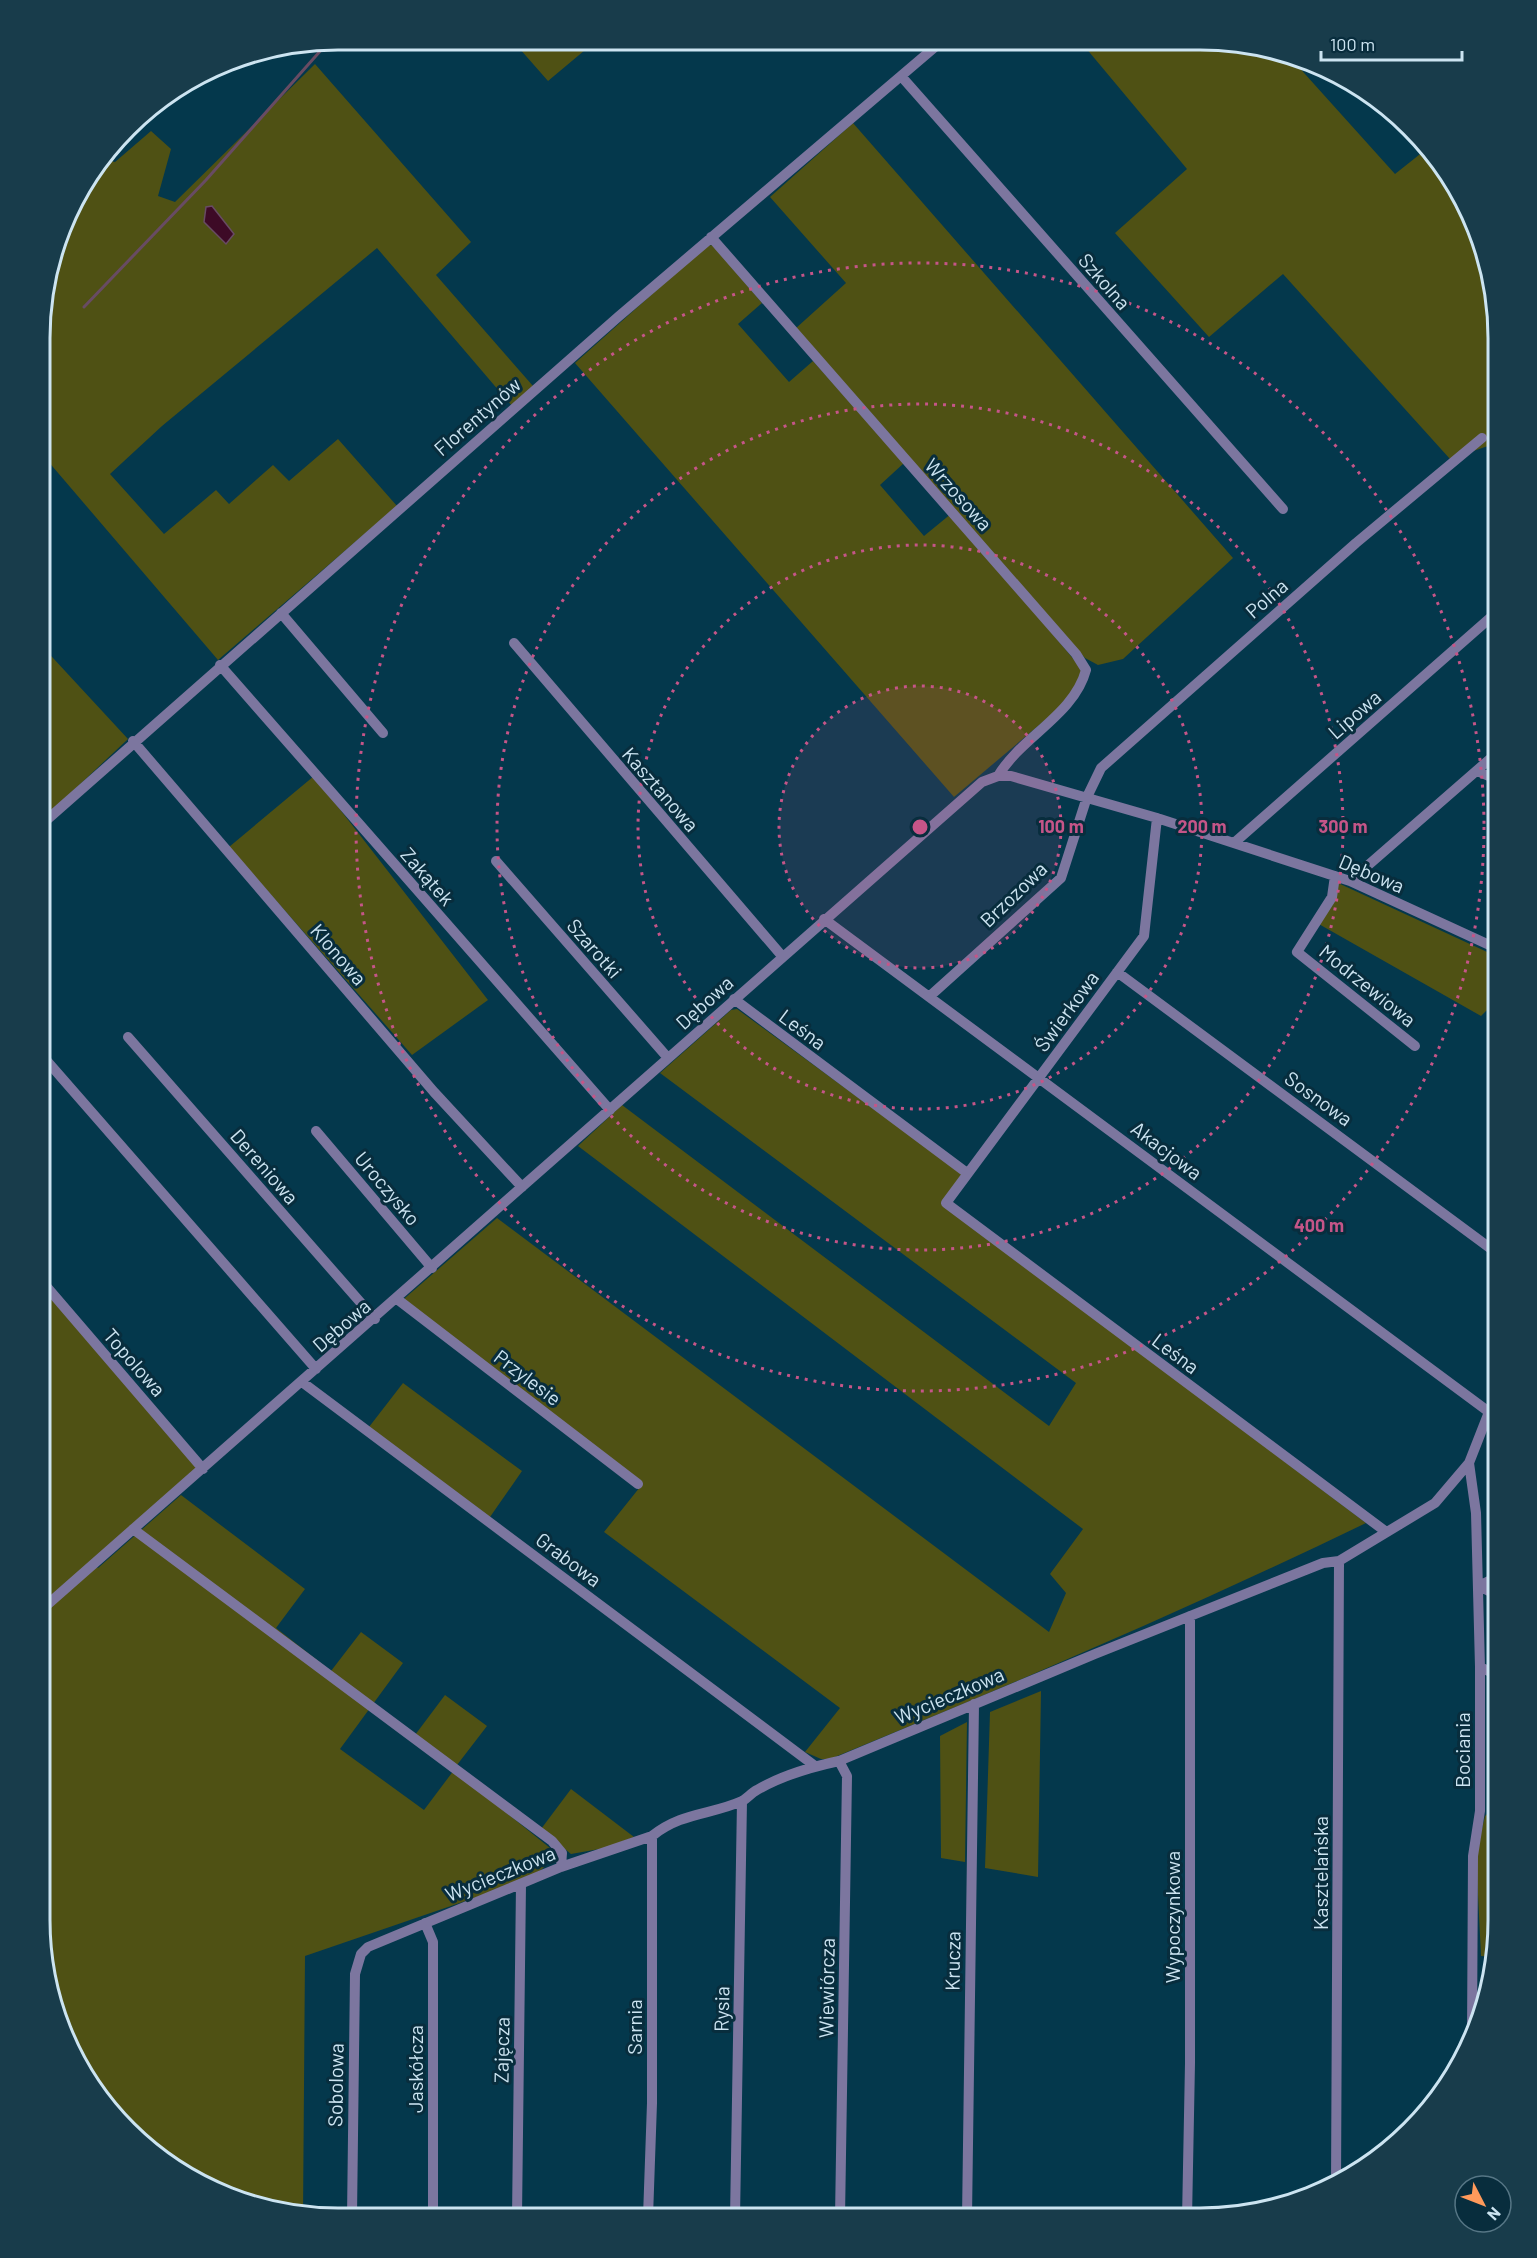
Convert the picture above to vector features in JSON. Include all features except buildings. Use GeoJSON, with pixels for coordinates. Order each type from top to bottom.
{"type":"FeatureCollection","features":[{"type":"Feature","properties":{"kind":"street","name":"Florentynów"},"geometry":{"type":"LineString","coordinates":[[50,817],[133,741],[711,237],[931,50]]}},
{"type":"Feature","properties":{"kind":"street","name":"Szkolna"},"geometry":{"type":"LineString","coordinates":[[901,76],[1283,509]]}},
{"type":"Feature","properties":{"kind":"street","name":"Wrzosowa"},"geometry":{"type":"LineString","coordinates":[[711,237],[1076,654],[1086,670],[1082,686],[1009,758],[998,776]]}},
{"type":"Feature","properties":{"kind":"street","name":"Polna"},"geometry":{"type":"LineString","coordinates":[[1087,797],[1101,768],[1356,543],[1482,438]]}},
{"type":"Feature","properties":{"kind":"street"},"geometry":{"type":"LineString","coordinates":[[281,613],[383,733]]}},
{"type":"Feature","properties":{"kind":"street","name":"Lipowa"},"geometry":{"type":"LineString","coordinates":[[1234,843],[1488,620]]}},
{"type":"Feature","properties":{"kind":"street","name":"Kasztanowa"},"geometry":{"type":"LineString","coordinates":[[514,643],[782,956]]}},
{"type":"Feature","properties":{"kind":"street","name":"Zakątek"},"geometry":{"type":"LineString","coordinates":[[220,665],[610,1110]]}},
{"type":"Feature","properties":{"kind":"street","name":"Klonowa"},"geometry":{"type":"LineString","coordinates":[[133,741],[434,1092],[522,1187]]}},
{"type":"Feature","properties":{"kind":"street"},"geometry":{"type":"LineString","coordinates":[[1350,881],[1488,761]]}},
{"type":"Feature","properties":{"kind":"street"},"geometry":{"type":"LineString","coordinates":[[1477,771],[1488,776]]}},
{"type":"Feature","properties":{"kind":"street","name":"Dębowa"},"geometry":{"type":"LineString","coordinates":[[50,1602],[375,1319],[782,956],[982,782],[998,776],[1011,776],[1157,818],[1350,881],[1488,944]]}},
{"type":"Feature","properties":{"kind":"street","name":"Brzozowa"},"geometry":{"type":"LineString","coordinates":[[930,996],[1061,878],[1087,797]]}},
{"type":"Feature","properties":{"kind":"street","name":"Świerkowa"},"geometry":{"type":"LineString","coordinates":[[946,1203],[1144,936],[1157,818]]}},
{"type":"Feature","properties":{"kind":"street","name":"Szarotki"},"geometry":{"type":"LineString","coordinates":[[496,861],[668,1058]]}},
{"type":"Feature","properties":{"kind":"street","name":"Modrzewiowa"},"geometry":{"type":"LineString","coordinates":[[1335,876],[1332,897],[1297,952],[1415,1046]]}},
{"type":"Feature","properties":{"kind":"street","name":"Akacjowa"},"geometry":{"type":"LineString","coordinates":[[824,919],[1488,1411]]}},
{"type":"Feature","properties":{"kind":"street","name":"Sosnowa"},"geometry":{"type":"LineString","coordinates":[[1117,972],[1488,1247]]}},
{"type":"Feature","properties":{"kind":"street","name":"Leśna"},"geometry":{"type":"LineString","coordinates":[[734,999],[967,1173]]}},
{"type":"Feature","properties":{"kind":"street","name":"Dereniowa"},"geometry":{"type":"LineString","coordinates":[[128,1037],[375,1319]]}},
{"type":"Feature","properties":{"kind":"street"},"geometry":{"type":"LineString","coordinates":[[50,1064],[316,1369]]}},
{"type":"Feature","properties":{"kind":"street","name":"Uroczysko"},"geometry":{"type":"LineString","coordinates":[[316,1131],[432,1268]]}},
{"type":"Feature","properties":{"kind":"street","name":"Leśna"},"geometry":{"type":"LineString","coordinates":[[946,1203],[1385,1531]]}},
{"type":"Feature","properties":{"kind":"street","name":"Topolowa"},"geometry":{"type":"LineString","coordinates":[[50,1291],[203,1468]]}},
{"type":"Feature","properties":{"kind":"street","name":"Przylesie"},"geometry":{"type":"LineString","coordinates":[[397,1299],[638,1484]]}},
{"type":"Feature","properties":{"kind":"street","name":"Grabowa"},"geometry":{"type":"LineString","coordinates":[[302,1382],[815,1766]]}},
{"type":"Feature","properties":{"kind":"street","name":"Wycieczkowa"},"geometry":{"type":"LineString","coordinates":[[361,1954],[368,1947],[561,1867],[652,1836],[661,1829],[695,1814],[742,1801],[756,1790],[815,1766],[839,1761],[1190,1616],[1323,1563],[1339,1561],[1385,1531],[1418,1516],[1435,1503],[1469,1463],[1488,1415]]}},
{"type":"Feature","properties":{"kind":"street","name":"Bociania"},"geometry":{"type":"LineString","coordinates":[[1469,1463],[1476,1513],[1480,1667],[1480,1811],[1473,1856],[1472,2013]]}},
{"type":"Feature","properties":{"kind":"street"},"geometry":{"type":"LineString","coordinates":[[133,1529],[552,1841],[562,1853],[561,1867]]}},
{"type":"Feature","properties":{"kind":"street","name":"Kasztelańska"},"geometry":{"type":"LineString","coordinates":[[1336,2174],[1339,1561]]}},
{"type":"Feature","properties":{"kind":"street"},"geometry":{"type":"LineString","coordinates":[[1479,1586],[1488,1581]]}},
{"type":"Feature","properties":{"kind":"street"},"geometry":{"type":"LineString","coordinates":[[1479,1586],[1488,1590]]}},
{"type":"Feature","properties":{"kind":"street","name":"Wypoczynkowa"},"geometry":{"type":"LineString","coordinates":[[1187,2208],[1190,2063],[1190,1616]]}},
{"type":"Feature","properties":{"kind":"street"},"geometry":{"type":"LineString","coordinates":[[1480,1667],[1488,1671]]}},
{"type":"Feature","properties":{"kind":"street","name":"Krucza"},"geometry":{"type":"LineString","coordinates":[[967,2208],[974,1704]]}},
{"type":"Feature","properties":{"kind":"street","name":"Wiewiórcza"},"geometry":{"type":"LineString","coordinates":[[839,1761],[847,1776],[840,2208]]}},
{"type":"Feature","properties":{"kind":"street","name":"Rysia"},"geometry":{"type":"LineString","coordinates":[[735,2208],[742,1801]]}},
{"type":"Feature","properties":{"kind":"street","name":"Sarnia"},"geometry":{"type":"LineString","coordinates":[[648,2208],[652,2103],[652,1836]]}},
{"type":"Feature","properties":{"kind":"street","name":"Zajęcza"},"geometry":{"type":"LineString","coordinates":[[517,2208],[521,1884]]}},
{"type":"Feature","properties":{"kind":"street","name":"Jaskółcza"},"geometry":{"type":"LineString","coordinates":[[425,1923],[433,1942],[434,2208]]}},
{"type":"Feature","properties":{"kind":"street","name":"Sobolowa"},"geometry":{"type":"LineString","coordinates":[[352,2208],[355,1974],[361,1954]]}},
{"type":"Feature","properties":{"kind":"shaded area"},"geometry":{"type":"Polygon","coordinates":[[[521,50],[585,50],[548,81],[521,50]]]}},
{"type":"Feature","properties":{"kind":"shaded area"},"geometry":{"type":"Polygon","coordinates":[[[1088,50],[1219,50],[1274,59],[1299,67],[1395,174],[1421,153],[1439,177],[1458,210],[1478,263],[1487,318],[1488,446],[1450,459],[1283,274],[1209,337],[1115,233],[1187,169],[1088,50]]]}},
{"type":"Feature","properties":{"kind":"shaded area"},"geometry":{"type":"Polygon","coordinates":[[[315,64],[471,242],[436,275],[533,386],[512,406],[377,248],[162,426],[110,474],[164,534],[216,490],[229,504],[273,465],[289,481],[338,439],[397,506],[218,660],[50,464],[52,300],[59,263],[79,210],[110,161],[115,162],[151,131],[171,149],[158,196],[175,202],[315,64]]]}},
{"type":"Feature","properties":{"kind":"shaded area"},"geometry":{"type":"Polygon","coordinates":[[[853,123],[1233,558],[1123,659],[1098,665],[1085,658],[795,329],[846,283],[770,197],[853,123]]]}},
{"type":"Feature","properties":{"kind":"shaded area"},"geometry":{"type":"Polygon","coordinates":[[[212,206],[234,234],[226,244],[204,222],[206,207],[212,206]]]}},
{"type":"Feature","properties":{"kind":"shaded area"},"geometry":{"type":"Polygon","coordinates":[[[713,245],[762,303],[738,324],[789,382],[813,361],[904,463],[880,485],[924,536],[952,513],[1080,667],[1082,676],[1080,685],[1051,715],[954,797],[575,363],[706,246],[713,245]]]}},
{"type":"Feature","properties":{"kind":"shaded area"},"geometry":{"type":"Polygon","coordinates":[[[50,655],[128,739],[50,813],[50,655]]]}},
{"type":"Feature","properties":{"kind":"shaded area"},"geometry":{"type":"Polygon","coordinates":[[[314,776],[488,1000],[412,1055],[229,847],[314,776]]]}},
{"type":"Feature","properties":{"kind":"shaded area"},"geometry":{"type":"Polygon","coordinates":[[[1338,883],[1488,952],[1488,1009],[1481,1016],[1317,923],[1338,883]]]}},
{"type":"Feature","properties":{"kind":"shaded area"},"geometry":{"type":"Polygon","coordinates":[[[737,1009],[964,1175],[944,1204],[1366,1523],[1100,1645],[830,1759],[821,1759],[805,1752],[840,1708],[604,1532],[640,1487],[404,1302],[405,1298],[497,1218],[1049,1632],[1066,1593],[1050,1574],[1083,1529],[578,1146],[622,1105],[1049,1426],[1076,1383],[660,1073],[731,1010],[737,1009]]]}},
{"type":"Feature","properties":{"kind":"shaded area"},"geometry":{"type":"Polygon","coordinates":[[[50,1294],[200,1466],[90,1562],[98,1568],[181,1495],[305,1589],[276,1628],[331,1671],[361,1632],[403,1663],[340,1749],[424,1810],[454,1770],[550,1848],[550,1855],[545,1866],[536,1874],[518,1883],[305,1956],[303,2206],[263,2199],[227,2187],[177,2160],[147,2137],[121,2111],[88,2065],[71,2031],[59,1995],[50,1940],[50,1294]]]}},
{"type":"Feature","properties":{"kind":"shaded area"},"geometry":{"type":"Polygon","coordinates":[[[403,1383],[522,1471],[490,1517],[369,1427],[403,1383]]]}},
{"type":"Feature","properties":{"kind":"shaded area"},"geometry":{"type":"Polygon","coordinates":[[[1041,1691],[1038,1877],[985,1868],[990,1712],[1041,1691]]]}},
{"type":"Feature","properties":{"kind":"shaded area"},"geometry":{"type":"Polygon","coordinates":[[[445,1695],[487,1726],[457,1765],[415,1735],[445,1695]]]}},
{"type":"Feature","properties":{"kind":"shaded area"},"geometry":{"type":"Polygon","coordinates":[[[967,1722],[965,1862],[941,1858],[940,1736],[967,1722]]]}},
{"type":"Feature","properties":{"kind":"shaded area"},"geometry":{"type":"Polygon","coordinates":[[[571,1789],[634,1837],[605,1848],[571,1854],[541,1829],[571,1789]]]}},
{"type":"Feature","properties":{"kind":"shaded area"},"geometry":{"type":"Polygon","coordinates":[[[1488,1813],[1488,1921],[1485,1956],[1481,1956],[1476,1854],[1485,1816],[1488,1813]]]}},
{"type":"Feature","properties":{"kind":"waterway"},"geometry":{"type":"LineString","coordinates":[[84,307],[206,180],[321,50]]}}]}
